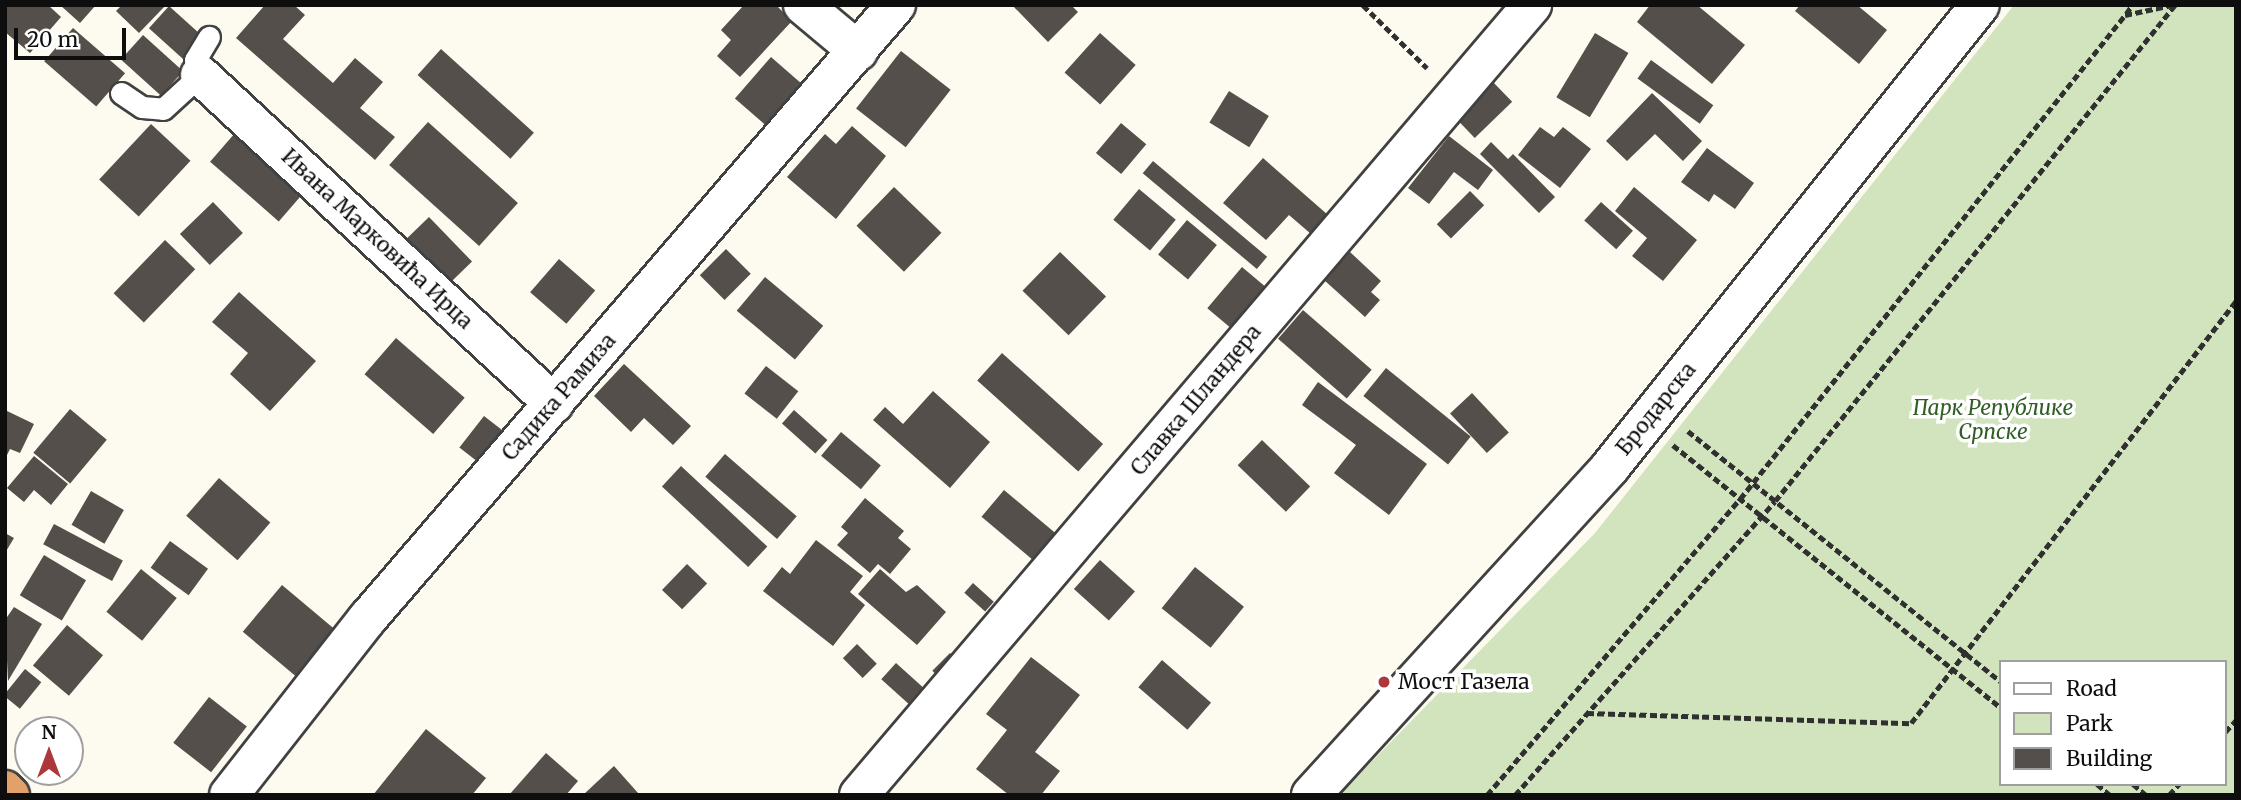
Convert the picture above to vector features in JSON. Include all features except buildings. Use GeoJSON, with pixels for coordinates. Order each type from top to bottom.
{"type":"FeatureCollection","features":[{"type":"Feature","properties":{"kind":"highway"},"geometry":{"type":"LineString","coordinates":[[5,790],[10,795]]}},
{"type":"Feature","properties":{"kind":"street"},"geometry":{"type":"LineString","coordinates":[[803,5],[858,51]]}},
{"type":"Feature","properties":{"kind":"street","name":"Садика Рамиза"},"geometry":{"type":"LineString","coordinates":[[229,795],[368,618],[896,5]]}},
{"type":"Feature","properties":{"kind":"street","name":"Славка Шландера"},"geometry":{"type":"LineString","coordinates":[[859,795],[1532,5]]}},
{"type":"Feature","properties":{"kind":"street","name":"Бродарска"},"geometry":{"type":"LineString","coordinates":[[1311,795],[1555,531],[1652,415],[1980,5]]}},
{"type":"Feature","properties":{"kind":"street","name":"Ивана Марковића Ирца"},"geometry":{"type":"LineString","coordinates":[[200,75],[554,404]]}},
{"type":"Feature","properties":{"kind":"lane"},"geometry":{"type":"LineString","coordinates":[[121,93],[142,107],[163,109],[200,75],[195,60],[209,37]]}},
{"type":"Feature","properties":{"kind":"path"},"geometry":{"type":"LineString","coordinates":[[1363,5],[1455,95]]}},
{"type":"Feature","properties":{"kind":"path"},"geometry":{"type":"LineString","coordinates":[[1488,795],[1740,499],[2132,5]]}},
{"type":"Feature","properties":{"kind":"path"},"geometry":{"type":"LineString","coordinates":[[2125,15],[2173,5]]}},
{"type":"Feature","properties":{"kind":"path"},"geometry":{"type":"LineString","coordinates":[[1515,795],[1775,502],[2173,5]]}},
{"type":"Feature","properties":{"kind":"path"},"geometry":{"type":"LineString","coordinates":[[1587,713],[1911,723],[2236,302]]}},
{"type":"Feature","properties":{"kind":"path"},"geometry":{"type":"LineString","coordinates":[[1652,415],[1753,483],[2000,681]]}},
{"type":"Feature","properties":{"kind":"path"},"geometry":{"type":"LineString","coordinates":[[1652,415],[1740,499],[2000,707]]}},
{"type":"Feature","properties":{"kind":"green space","name":"Парк Републике Српске"},"geometry":{"type":"Polygon","coordinates":[[[2014,5],[2236,5],[2236,795],[1339,795],[1595,533],[2014,5]]]}},
{"type":"Feature","properties":{"kind":"place","name":"Мост Газела"},"geometry":{"type":"Point","coordinates":[1384,682]}}]}
